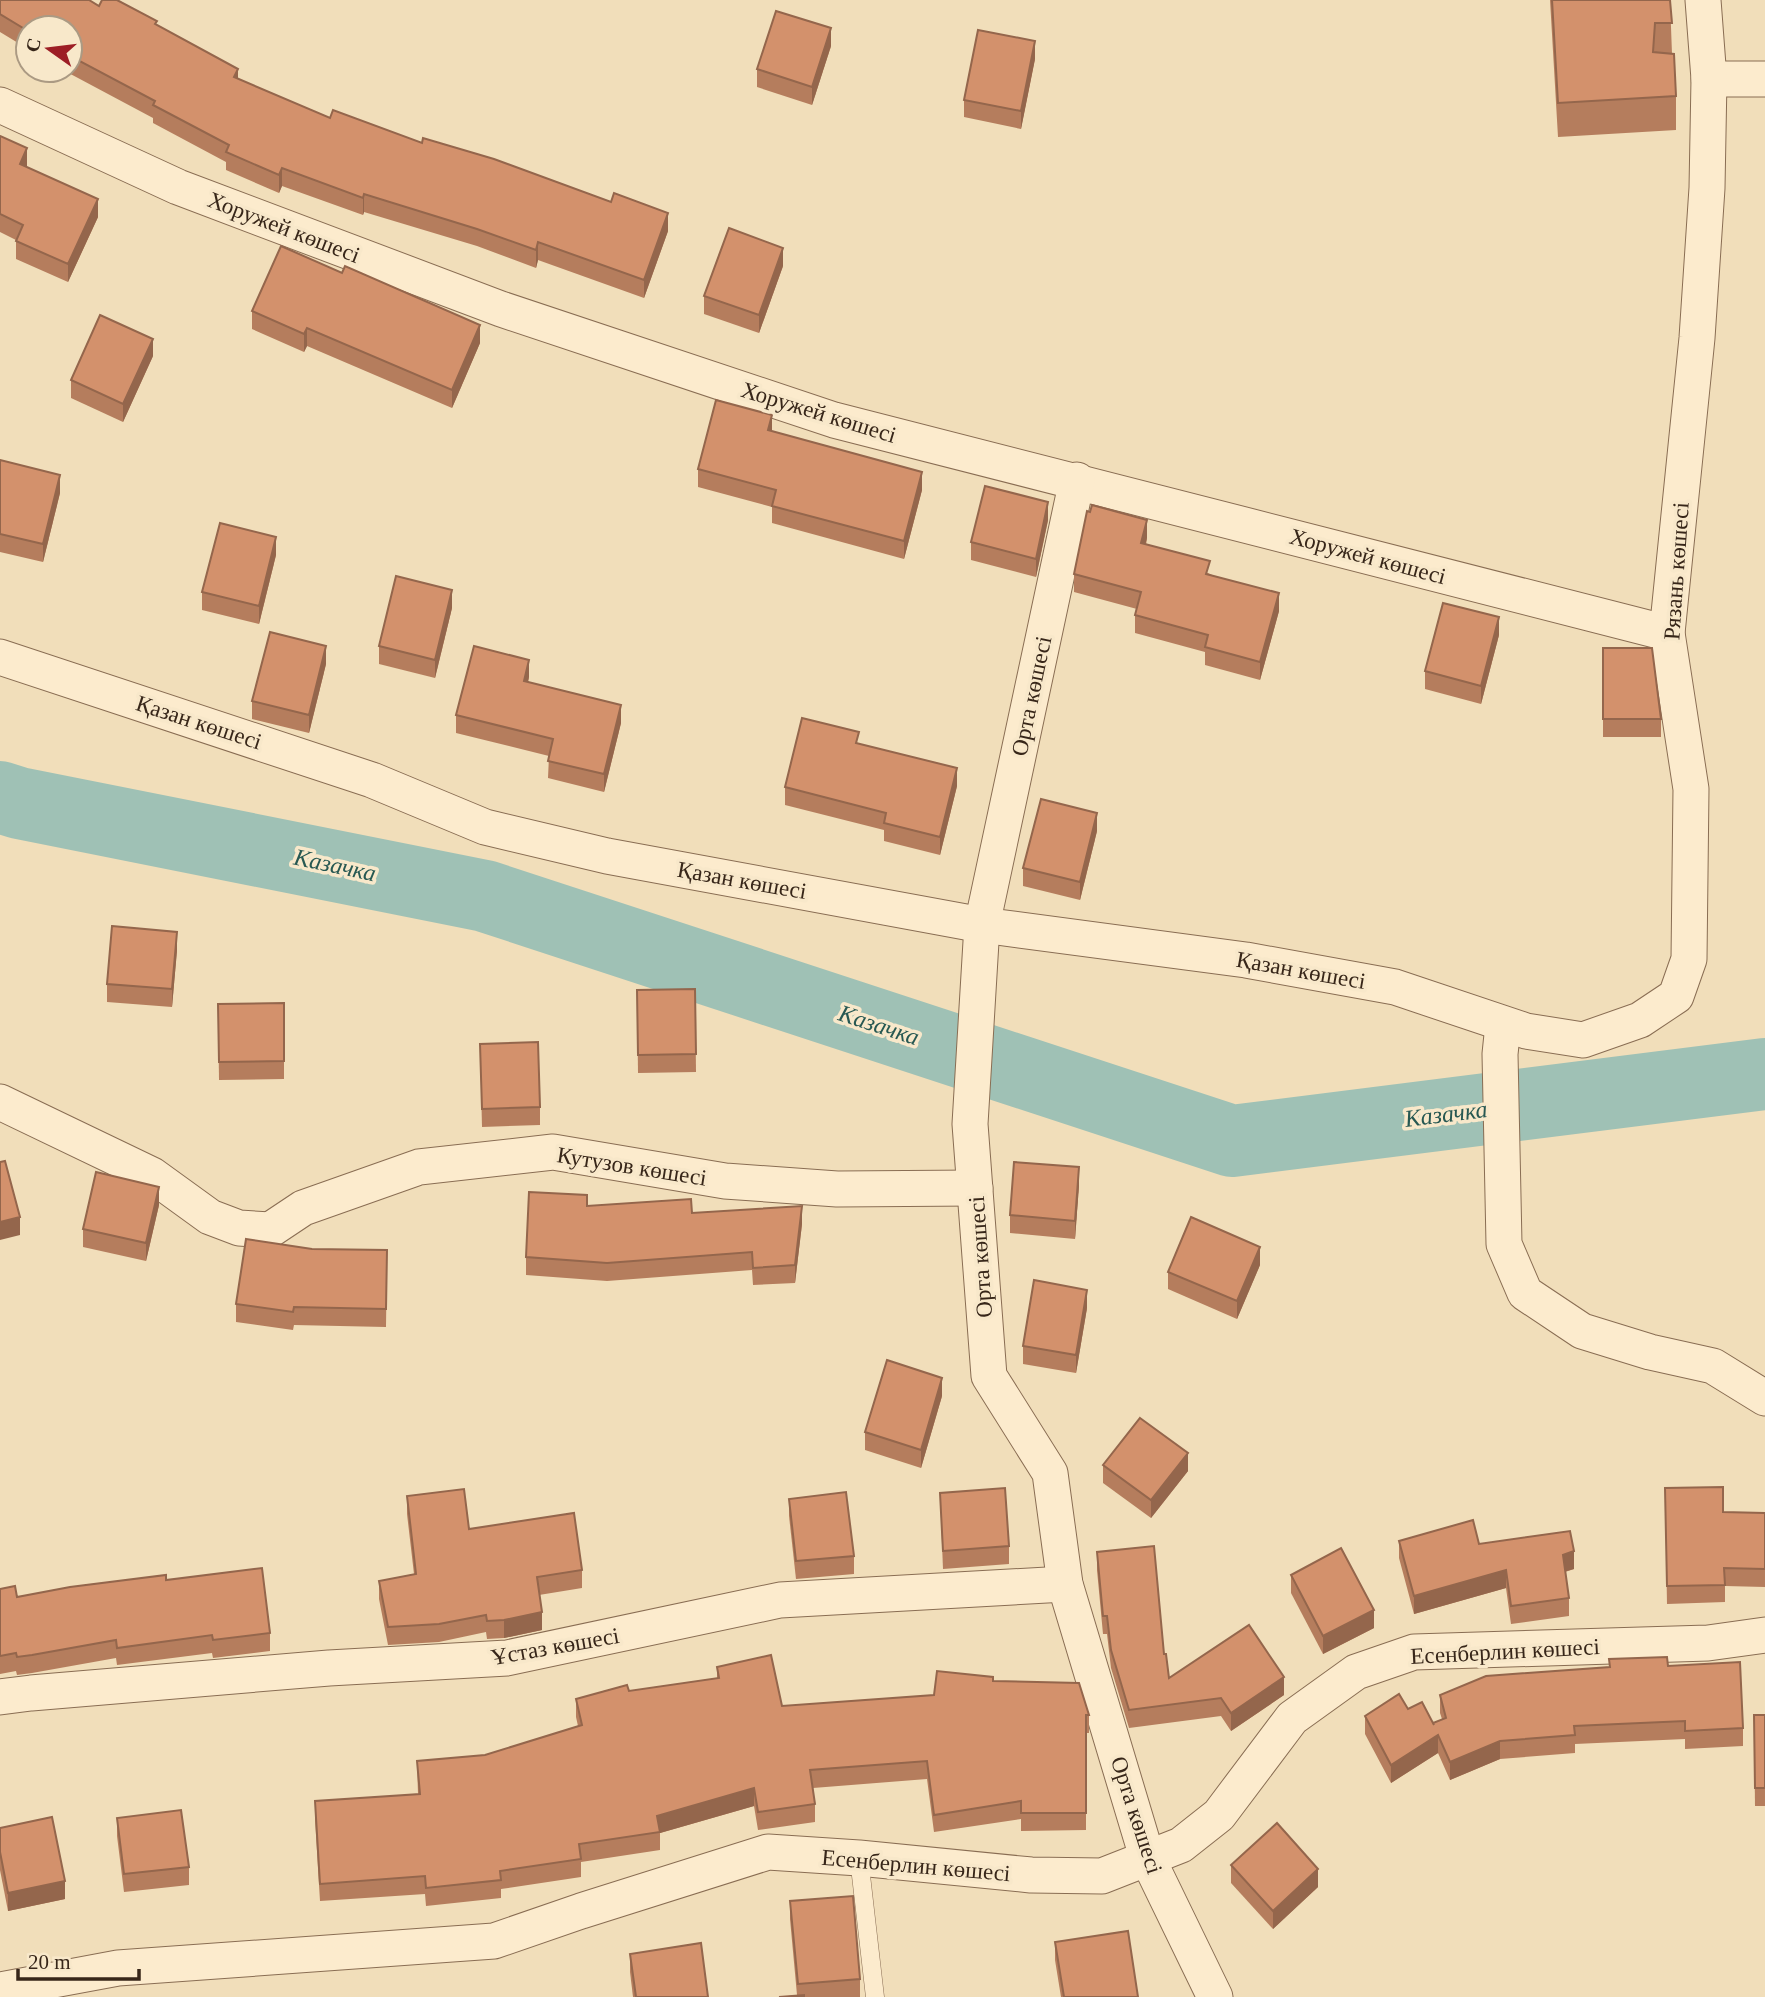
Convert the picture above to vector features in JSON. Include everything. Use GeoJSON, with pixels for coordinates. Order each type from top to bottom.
{"type":"FeatureCollection","features":[{"type":"Feature","properties":{"kind":"street","name":"Рязань көшесі"},"geometry":{"type":"LineString","coordinates":[[1501,1039],[1526,1031],[1583,1040],[1640,1020],[1675,996],[1689,959],[1691,789],[1667,633],[1697,338],[1707,188],[1709,79],[1703,0]]}},
{"type":"Feature","properties":{"kind":"street"},"geometry":{"type":"LineString","coordinates":[[1709,79],[1765,79]]}},
{"type":"Feature","properties":{"kind":"street","name":"Хоружей көшесі"},"geometry":{"type":"LineString","coordinates":[[0,104],[178,187],[501,309],[834,420],[1667,633]]}},
{"type":"Feature","properties":{"kind":"street","name":"Орта көшесі"},"geometry":{"type":"LineString","coordinates":[[1077,480],[982,937],[970,1106],[989,1376],[1050,1472],[1065,1584],[1147,1857],[1215,1997]]}},
{"type":"Feature","properties":{"kind":"street","name":"Қазан көшесі"},"geometry":{"type":"LineString","coordinates":[[0,657],[372,780],[485,827],[982,937],[1246,960],[1395,987],[1501,1039]]}},
{"type":"Feature","properties":{"kind":"street"},"geometry":{"type":"LineString","coordinates":[[1501,1039],[1504,1244],[1525,1293],[1582,1331],[1650,1352],[1713,1366],[1765,1398]]}},
{"type":"Feature","properties":{"kind":"street","name":"Кутузов көшесі"},"geometry":{"type":"LineString","coordinates":[[0,1102],[152,1175],[210,1217],[239,1228],[270,1230],[303,1208],[419,1167],[553,1152],[725,1181],[837,1189],[975,1188]]}},
{"type":"Feature","properties":{"kind":"street","name":"Ұстаз көшесі"},"geometry":{"type":"LineString","coordinates":[[0,1697],[329,1668],[507,1658],[780,1600],[1065,1584]]}},
{"type":"Feature","properties":{"kind":"street","name":"Есенберлин көшесі"},"geometry":{"type":"LineString","coordinates":[[0,1990],[118,1968],[494,1941],[768,1852],[1031,1875],[1102,1876],[1181,1845],[1219,1815],[1292,1718],[1356,1672],[1414,1652],[1708,1643],[1765,1635]]}},
{"type":"Feature","properties":{"kind":"lane"},"geometry":{"type":"LineString","coordinates":[[859,1858],[875,1997]]}},
{"type":"Feature","properties":{"kind":"building"},"geometry":{"type":"Polygon","coordinates":[[[0,0],[89,0],[99,6],[102,0],[117,0],[238,69],[234,77],[330,118],[333,110],[422,143],[423,138],[494,159],[611,202],[614,193],[668,213],[644,280],[538,242],[536,250],[364,194],[363,198],[282,168],[279,175],[226,152],[229,145],[153,105],[155,101],[84,63],[84,14],[14,14],[14,22],[0,14],[0,0]]]}},
{"type":"Feature","properties":{"kind":"building"},"geometry":{"type":"Polygon","coordinates":[[[1552,0],[1670,0],[1672,23],[1655,23],[1653,52],[1674,54],[1676,96],[1558,103],[1552,0]]]}},
{"type":"Feature","properties":{"kind":"building"},"geometry":{"type":"Polygon","coordinates":[[[776,11],[831,28],[812,87],[757,69],[776,11]]]}},
{"type":"Feature","properties":{"kind":"building"},"geometry":{"type":"Polygon","coordinates":[[[978,30],[1035,41],[1021,111],[964,100],[978,30]]]}},
{"type":"Feature","properties":{"kind":"building"},"geometry":{"type":"Polygon","coordinates":[[[0,136],[27,148],[20,164],[98,199],[68,264],[16,241],[23,225],[0,214],[0,136]]]}},
{"type":"Feature","properties":{"kind":"building"},"geometry":{"type":"Polygon","coordinates":[[[729,228],[783,248],[759,315],[704,296],[729,228]]]}},
{"type":"Feature","properties":{"kind":"building"},"geometry":{"type":"Polygon","coordinates":[[[281,246],[342,273],[345,266],[480,325],[452,390],[307,328],[304,334],[252,311],[281,246]]]}},
{"type":"Feature","properties":{"kind":"building"},"geometry":{"type":"Polygon","coordinates":[[[100,315],[153,339],[123,404],[71,380],[100,315]]]}},
{"type":"Feature","properties":{"kind":"building"},"geometry":{"type":"Polygon","coordinates":[[[716,400],[772,415],[768,430],[922,472],[904,541],[772,506],[776,490],[698,469],[716,400]]]}},
{"type":"Feature","properties":{"kind":"building"},"geometry":{"type":"Polygon","coordinates":[[[0,460],[60,475],[43,544],[0,534],[0,460]]]}},
{"type":"Feature","properties":{"kind":"building"},"geometry":{"type":"Polygon","coordinates":[[[985,486],[1048,502],[1036,559],[971,542],[985,486]]]}},
{"type":"Feature","properties":{"kind":"building"},"geometry":{"type":"Polygon","coordinates":[[[1092,505],[1147,520],[1141,543],[1210,561],[1206,574],[1279,593],[1260,662],[1205,647],[1208,635],[1135,615],[1141,592],[1074,574],[1087,511],[1090,512],[1092,505]]]}},
{"type":"Feature","properties":{"kind":"building"},"geometry":{"type":"Polygon","coordinates":[[[220,523],[276,537],[259,606],[202,592],[220,523]]]}},
{"type":"Feature","properties":{"kind":"building"},"geometry":{"type":"Polygon","coordinates":[[[396,576],[452,590],[435,660],[379,646],[396,576]]]}},
{"type":"Feature","properties":{"kind":"building"},"geometry":{"type":"Polygon","coordinates":[[[1443,603],[1499,617],[1481,686],[1425,671],[1443,603]]]}},
{"type":"Feature","properties":{"kind":"building"},"geometry":{"type":"Polygon","coordinates":[[[270,632],[326,646],[309,715],[252,701],[270,632]]]}},
{"type":"Feature","properties":{"kind":"building"},"geometry":{"type":"Polygon","coordinates":[[[474,646],[529,660],[524,681],[621,705],[604,774],[548,761],[553,739],[456,715],[474,646]]]}},
{"type":"Feature","properties":{"kind":"building"},"geometry":{"type":"Polygon","coordinates":[[[1603,648],[1652,648],[1661,719],[1603,719],[1603,648]]]}},
{"type":"Feature","properties":{"kind":"building"},"geometry":{"type":"Polygon","coordinates":[[[802,718],[859,732],[856,743],[957,768],[940,837],[884,823],[886,813],[785,787],[802,718]]]}},
{"type":"Feature","properties":{"kind":"building"},"geometry":{"type":"Polygon","coordinates":[[[1041,799],[1097,813],[1080,882],[1023,868],[1041,799]]]}},
{"type":"Feature","properties":{"kind":"building"},"geometry":{"type":"Polygon","coordinates":[[[112,926],[177,932],[172,989],[107,984],[112,926]]]}},
{"type":"Feature","properties":{"kind":"building"},"geometry":{"type":"Polygon","coordinates":[[[695,989],[696,1054],[638,1055],[637,990],[695,989]]]}},
{"type":"Feature","properties":{"kind":"building"},"geometry":{"type":"Polygon","coordinates":[[[284,1003],[284,1061],[219,1062],[218,1004],[284,1003]]]}},
{"type":"Feature","properties":{"kind":"building"},"geometry":{"type":"Polygon","coordinates":[[[538,1042],[540,1107],[482,1109],[480,1044],[538,1042]]]}},
{"type":"Feature","properties":{"kind":"building"},"geometry":{"type":"Polygon","coordinates":[[[5,1161],[20,1217],[0,1222],[0,1162],[5,1161]]]}},
{"type":"Feature","properties":{"kind":"building"},"geometry":{"type":"Polygon","coordinates":[[[1014,1162],[1079,1167],[1075,1221],[1010,1215],[1014,1162]]]}},
{"type":"Feature","properties":{"kind":"building"},"geometry":{"type":"Polygon","coordinates":[[[96,1172],[159,1187],[146,1243],[83,1229],[96,1172]]]}},
{"type":"Feature","properties":{"kind":"building"},"geometry":{"type":"Polygon","coordinates":[[[529,1192],[587,1195],[587,1206],[691,1199],[692,1213],[802,1206],[795,1265],[753,1268],[752,1252],[607,1263],[526,1257],[529,1192]]]}},
{"type":"Feature","properties":{"kind":"building"},"geometry":{"type":"Polygon","coordinates":[[[1191,1217],[1260,1247],[1237,1301],[1168,1272],[1191,1217]]]}},
{"type":"Feature","properties":{"kind":"building"},"geometry":{"type":"Polygon","coordinates":[[[246,1239],[312,1249],[387,1250],[386,1309],[294,1307],[293,1312],[236,1304],[246,1239]]]}},
{"type":"Feature","properties":{"kind":"building"},"geometry":{"type":"Polygon","coordinates":[[[1034,1280],[1087,1290],[1076,1355],[1023,1346],[1034,1280]]]}},
{"type":"Feature","properties":{"kind":"building"},"geometry":{"type":"Polygon","coordinates":[[[887,1360],[942,1378],[921,1450],[865,1432],[887,1360]]]}},
{"type":"Feature","properties":{"kind":"building"},"geometry":{"type":"Polygon","coordinates":[[[1140,1418],[1188,1453],[1151,1500],[1103,1465],[1140,1418]]]}},
{"type":"Feature","properties":{"kind":"building"},"geometry":{"type":"Polygon","coordinates":[[[1723,1487],[1723,1512],[1765,1513],[1765,1569],[1724,1568],[1725,1585],[1667,1586],[1665,1488],[1723,1487]]]}},
{"type":"Feature","properties":{"kind":"building"},"geometry":{"type":"Polygon","coordinates":[[[1005,1488],[1009,1546],[943,1551],[940,1493],[1005,1488]]]}},
{"type":"Feature","properties":{"kind":"building"},"geometry":{"type":"Polygon","coordinates":[[[464,1489],[469,1529],[574,1513],[582,1570],[537,1577],[542,1612],[504,1620],[487,1621],[486,1615],[439,1624],[388,1627],[379,1581],[416,1574],[407,1496],[464,1489]]]}},
{"type":"Feature","properties":{"kind":"building"},"geometry":{"type":"Polygon","coordinates":[[[846,1492],[854,1556],[796,1561],[789,1499],[846,1492]]]}},
{"type":"Feature","properties":{"kind":"building"},"geometry":{"type":"Polygon","coordinates":[[[1473,1520],[1479,1544],[1570,1531],[1574,1551],[1563,1555],[1569,1598],[1511,1606],[1506,1570],[1414,1596],[1399,1541],[1473,1520]]]}},
{"type":"Feature","properties":{"kind":"building"},"geometry":{"type":"Polygon","coordinates":[[[1154,1546],[1164,1654],[1169,1678],[1249,1625],[1284,1677],[1231,1713],[1221,1698],[1129,1710],[1111,1650],[1107,1616],[1103,1616],[1097,1552],[1154,1546]]]}},
{"type":"Feature","properties":{"kind":"building"},"geometry":{"type":"Polygon","coordinates":[[[1341,1548],[1374,1610],[1323,1636],[1291,1575],[1341,1548]]]}},
{"type":"Feature","properties":{"kind":"building"},"geometry":{"type":"Polygon","coordinates":[[[262,1568],[270,1633],[213,1640],[212,1635],[117,1648],[116,1640],[32,1655],[17,1657],[16,1653],[0,1656],[0,1589],[15,1586],[17,1597],[70,1587],[166,1575],[166,1580],[262,1568]]]}},
{"type":"Feature","properties":{"kind":"building"},"geometry":{"type":"Polygon","coordinates":[[[771,1655],[782,1706],[934,1695],[937,1671],[993,1677],[993,1681],[1079,1683],[1089,1715],[1086,1715],[1086,1813],[1021,1813],[1021,1801],[934,1815],[927,1761],[810,1770],[815,1804],[758,1812],[754,1788],[657,1816],[660,1832],[579,1844],[581,1859],[500,1871],[501,1880],[426,1888],[425,1876],[320,1884],[315,1801],[420,1794],[417,1761],[485,1755],[582,1725],[576,1699],[627,1685],[629,1691],[719,1678],[717,1667],[771,1655]]]}},
{"type":"Feature","properties":{"kind":"building"},"geometry":{"type":"Polygon","coordinates":[[[1667,1657],[1668,1666],[1740,1662],[1743,1728],[1685,1731],[1685,1721],[1574,1726],[1575,1735],[1500,1741],[1450,1762],[1438,1735],[1391,1765],[1365,1716],[1399,1694],[1408,1709],[1422,1702],[1434,1725],[1433,1723],[1446,1718],[1440,1695],[1486,1676],[1610,1667],[1609,1659],[1667,1657]]]}},
{"type":"Feature","properties":{"kind":"building"},"geometry":{"type":"Polygon","coordinates":[[[1754,1715],[1765,1715],[1765,1788],[1755,1788],[1754,1715]]]}},
{"type":"Feature","properties":{"kind":"building"},"geometry":{"type":"Polygon","coordinates":[[[181,1810],[189,1867],[124,1874],[117,1818],[181,1810]]]}},
{"type":"Feature","properties":{"kind":"building"},"geometry":{"type":"Polygon","coordinates":[[[52,1817],[65,1881],[8,1893],[0,1852],[0,1828],[52,1817]]]}},
{"type":"Feature","properties":{"kind":"building"},"geometry":{"type":"Polygon","coordinates":[[[1277,1823],[1318,1869],[1273,1911],[1231,1865],[1277,1823]]]}},
{"type":"Feature","properties":{"kind":"building"},"geometry":{"type":"Polygon","coordinates":[[[853,1896],[860,1979],[798,1984],[790,1901],[853,1896]]]}},
{"type":"Feature","properties":{"kind":"building"},"geometry":{"type":"Polygon","coordinates":[[[1128,1931],[1138,1997],[1064,1997],[1055,1942],[1128,1931]]]}},
{"type":"Feature","properties":{"kind":"building"},"geometry":{"type":"Polygon","coordinates":[[[701,1943],[708,1997],[636,1997],[630,1954],[701,1943]]]}},
{"type":"Feature","properties":{"kind":"waterway","name":"Казачка"},"geometry":{"type":"LineString","coordinates":[[0,797],[485,896],[1232,1141],[1765,1074]]}}]}
